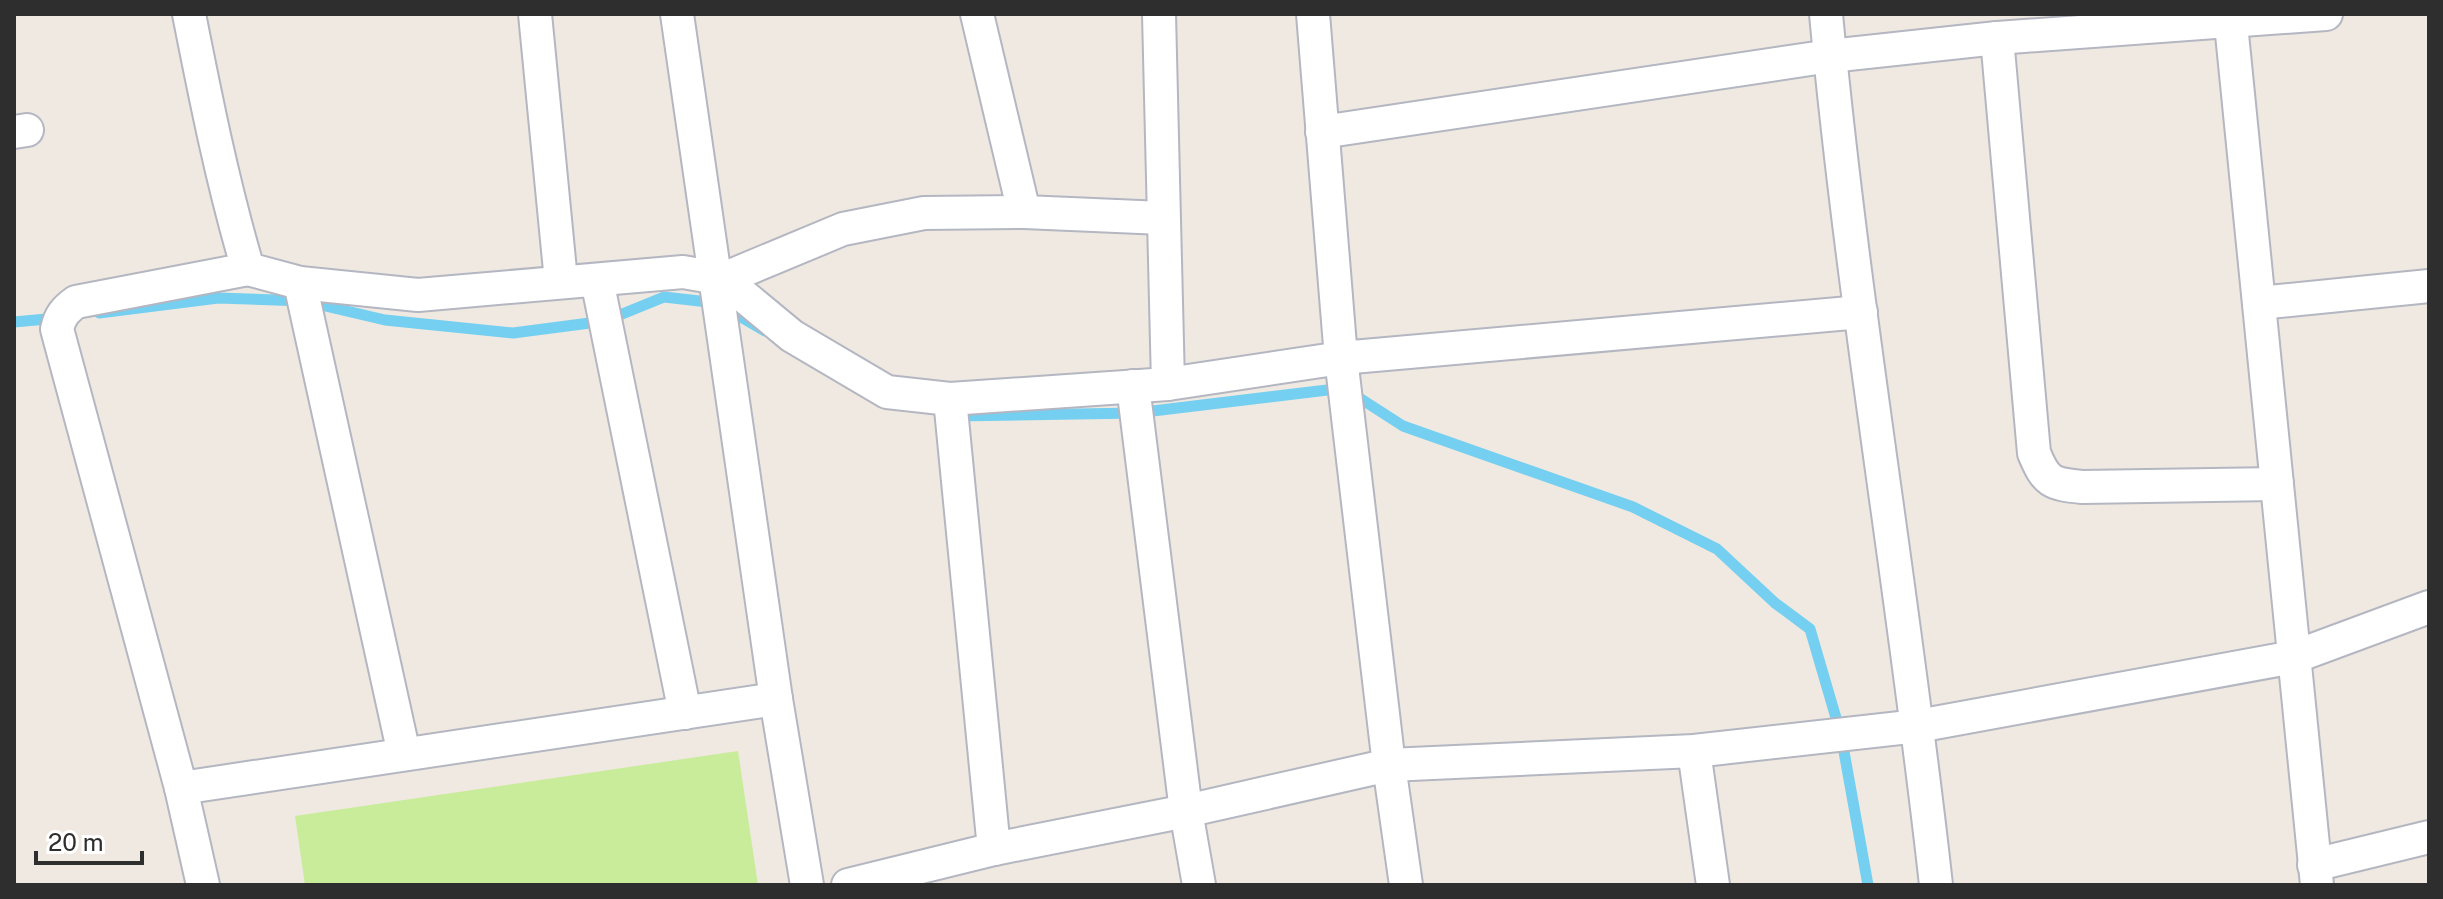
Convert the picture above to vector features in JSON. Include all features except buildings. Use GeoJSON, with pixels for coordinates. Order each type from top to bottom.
{"type":"FeatureCollection","features":[{"type":"Feature","properties":{"kind":"street"},"geometry":{"type":"LineString","coordinates":[[189,14],[212,128],[248,269]]}},
{"type":"Feature","properties":{"kind":"street"},"geometry":{"type":"LineString","coordinates":[[535,14],[561,281]]}},
{"type":"Feature","properties":{"kind":"street"},"geometry":{"type":"LineString","coordinates":[[677,14],[718,278],[776,699],[807,885]]}},
{"type":"Feature","properties":{"kind":"street"},"geometry":{"type":"LineString","coordinates":[[977,14],[1024,212]]}},
{"type":"Feature","properties":{"kind":"street"},"geometry":{"type":"LineString","coordinates":[[1159,14],[1168,384]]}},
{"type":"Feature","properties":{"kind":"street"},"geometry":{"type":"LineString","coordinates":[[1313,14],[1341,358],[1406,885]]}},
{"type":"Feature","properties":{"kind":"street"},"geometry":{"type":"LineString","coordinates":[[1826,14],[1861,312],[1918,726],[1936,885]]}},
{"type":"Feature","properties":{"kind":"street"},"geometry":{"type":"LineString","coordinates":[[1322,132],[1830,56],[2230,18],[2326,14]]}},
{"type":"Feature","properties":{"kind":"street"},"geometry":{"type":"LineString","coordinates":[[2230,18],[2315,875],[2429,837]]}},
{"type":"Feature","properties":{"kind":"street"},"geometry":{"type":"LineString","coordinates":[[1997,38],[2034,453],[2042,474],[2060,485],[2082,487],[2277,484]]}},
{"type":"Feature","properties":{"kind":"street"},"geometry":{"type":"LineString","coordinates":[[718,278],[843,229],[924,213],[1024,212],[1163,218]]}},
{"type":"Feature","properties":{"kind":"street"},"geometry":{"type":"LineString","coordinates":[[203,885],[181,788],[57,329],[59,318],[76,302],[248,269],[300,283],[418,295],[683,272],[718,278],[792,336],[887,392],[950,399],[1168,384],[1341,358],[1861,312]]}},
{"type":"Feature","properties":{"kind":"street"},"geometry":{"type":"LineString","coordinates":[[597,280],[685,713]]}},
{"type":"Feature","properties":{"kind":"street"},"geometry":{"type":"LineString","coordinates":[[300,283],[404,754]]}},
{"type":"Feature","properties":{"kind":"street"},"geometry":{"type":"LineString","coordinates":[[2259,303],[2429,286]]}},
{"type":"Feature","properties":{"kind":"street"},"geometry":{"type":"LineString","coordinates":[[1133,386],[1186,811],[1199,885]]}},
{"type":"Feature","properties":{"kind":"street"},"geometry":{"type":"LineString","coordinates":[[950,399],[994,849]]}},
{"type":"Feature","properties":{"kind":"street"},"geometry":{"type":"LineString","coordinates":[[848,885],[994,849],[1186,811],[1389,765],[1694,751],[1918,726],[2294,657],[2429,607]]}},
{"type":"Feature","properties":{"kind":"street"},"geometry":{"type":"LineString","coordinates":[[181,788],[776,699]]}},
{"type":"Feature","properties":{"kind":"street"},"geometry":{"type":"LineString","coordinates":[[1694,751],[1713,885]]}},
{"type":"Feature","properties":{"kind":"green space"},"geometry":{"type":"Polygon","coordinates":[[[738,751],[758,885],[305,885],[295,816],[738,751]]]}},
{"type":"Feature","properties":{"kind":"waterway"},"geometry":{"type":"LineString","coordinates":[[99,313],[218,298],[304,301],[385,320],[513,333],[605,321],[664,297],[717,303],[765,331]]}},
{"type":"Feature","properties":{"kind":"waterway"},"geometry":{"type":"LineString","coordinates":[[14,322],[58,318]]}},
{"type":"Feature","properties":{"kind":"waterway"},"geometry":{"type":"LineString","coordinates":[[956,416],[1136,413],[1344,388],[1403,426],[1633,507],[1717,549],[1775,603],[1810,629],[1841,735],[1868,885]]}}]}
